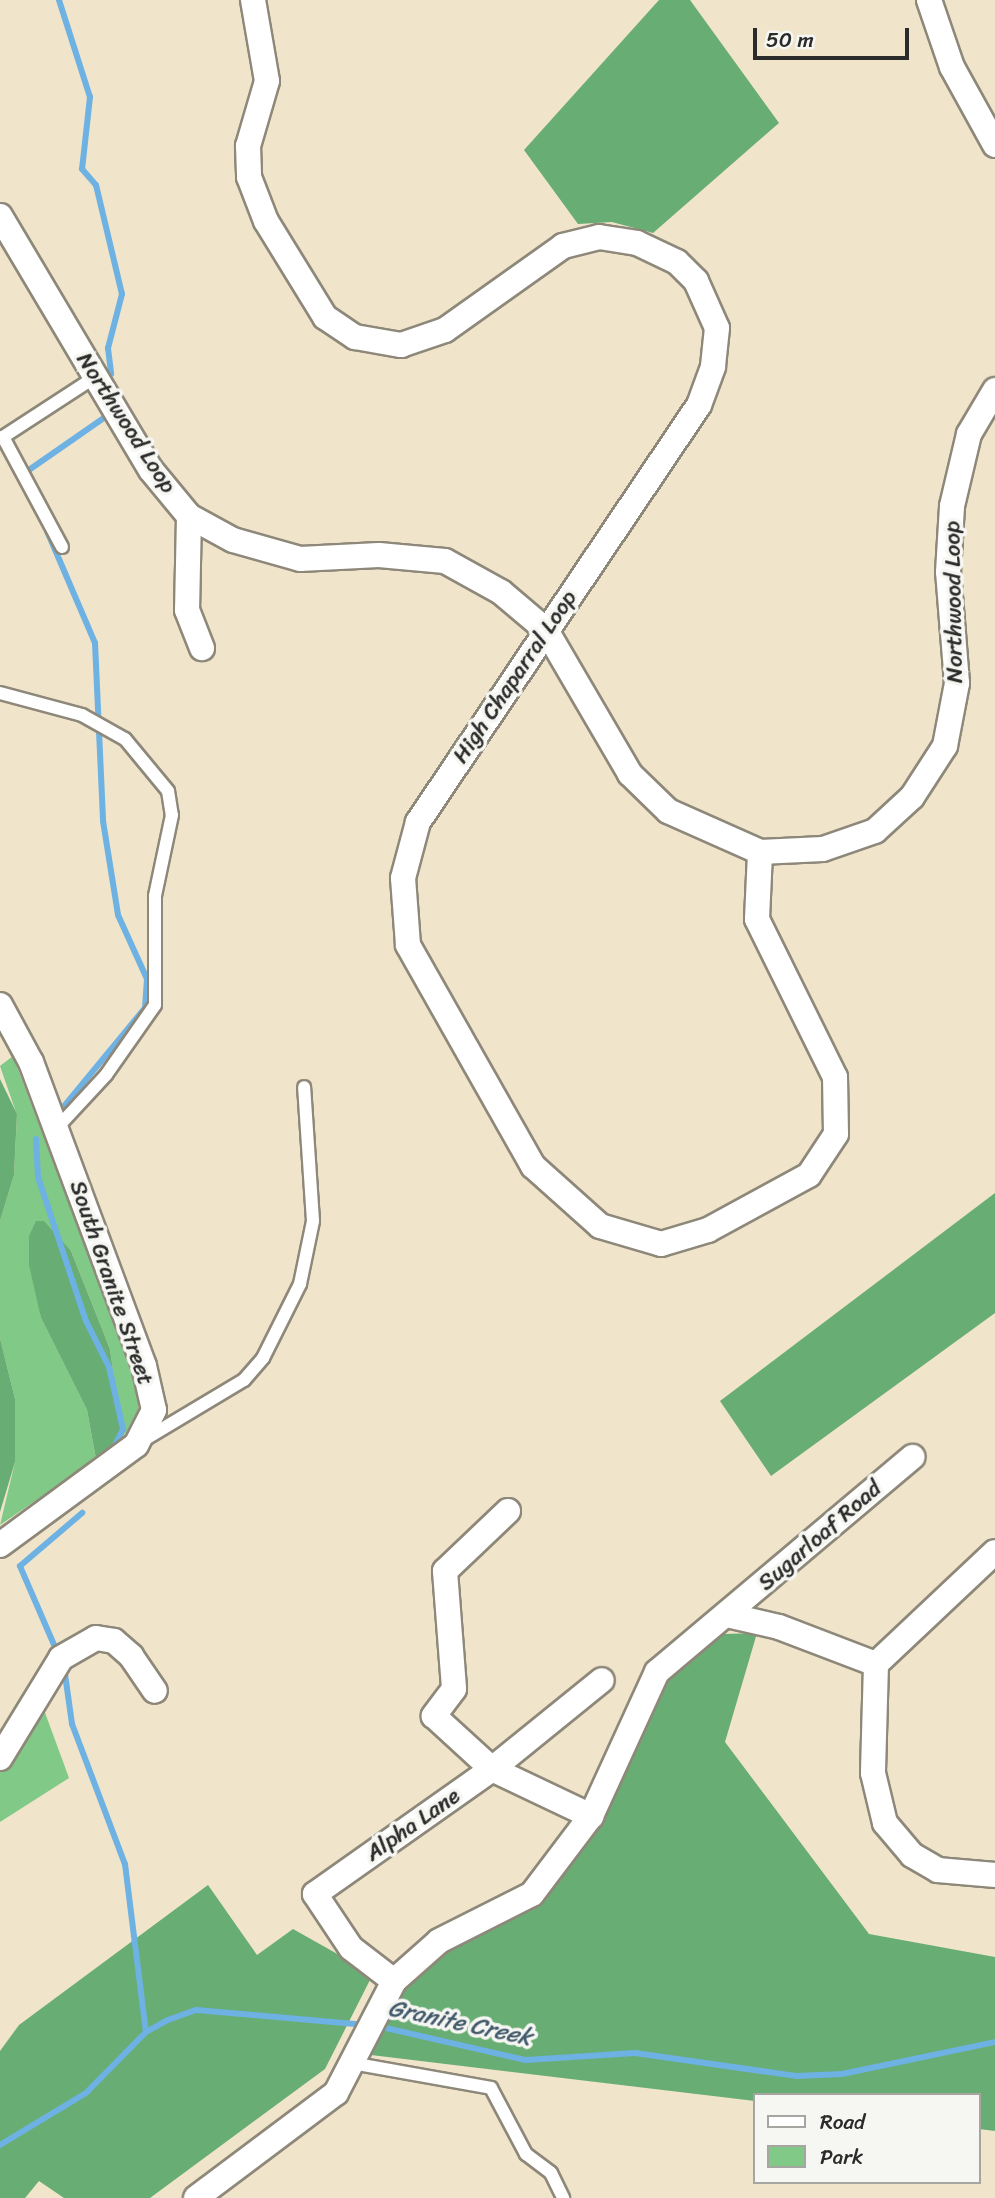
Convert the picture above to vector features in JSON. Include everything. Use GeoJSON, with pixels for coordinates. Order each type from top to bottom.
{"type":"FeatureCollection","features":[{"type":"Feature","properties":{"kind":"street","name":"High Chaparral Loop"},"geometry":{"type":"LineString","coordinates":[[253,0],[265,45],[267,81],[248,146],[249,177],[266,220],[325,317],[355,337],[401,345],[445,330],[563,246],[598,237],[637,243],[677,262],[696,281],[717,328],[713,367],[699,405],[418,822],[403,878],[408,945],[533,1166],[600,1226],[661,1244],[708,1230],[809,1175],[836,1134],[835,1077],[757,919],[760,852]]}},
{"type":"Feature","properties":{"kind":"street"},"geometry":{"type":"LineString","coordinates":[[929,0],[952,67],[995,145]]}},
{"type":"Feature","properties":{"kind":"street","name":"Northwood Loop"},"geometry":{"type":"LineString","coordinates":[[0,216],[151,470],[189,516],[233,540],[300,559],[379,555],[445,561],[501,592],[546,630],[630,774],[668,811],[760,852],[823,849],[875,831],[912,797],[945,746],[957,683],[948,572],[952,506],[969,434],[995,390]]}},
{"type":"Feature","properties":{"kind":"street"},"geometry":{"type":"LineString","coordinates":[[189,516],[187,610],[202,648]]}},
{"type":"Feature","properties":{"kind":"street","name":"South Granite Street"},"geometry":{"type":"LineString","coordinates":[[0,1005],[56,1129],[128,1322],[154,1410],[136,1445],[0,1545]]}},
{"type":"Feature","properties":{"kind":"street","name":"Sugarloaf Road"},"geometry":{"type":"LineString","coordinates":[[394,1981],[439,1941],[532,1894],[591,1816],[657,1672],[912,1457]]}},
{"type":"Feature","properties":{"kind":"street"},"geometry":{"type":"LineString","coordinates":[[508,1511],[445,1571],[454,1689],[434,1716],[492,1769],[591,1816]]}},
{"type":"Feature","properties":{"kind":"street"},"geometry":{"type":"LineString","coordinates":[[995,1552],[876,1664],[873,1773],[884,1823],[912,1855],[939,1870],[995,1875]]}},
{"type":"Feature","properties":{"kind":"street"},"geometry":{"type":"LineString","coordinates":[[727,1615],[779,1627],[876,1664]]}},
{"type":"Feature","properties":{"kind":"street"},"geometry":{"type":"LineString","coordinates":[[0,1758],[65,1655],[96,1638],[114,1641],[155,1691]]}},
{"type":"Feature","properties":{"kind":"street","name":"Alpha Lane"},"geometry":{"type":"LineString","coordinates":[[394,1981],[351,1948],[315,1894],[492,1769],[603,1680]]}},
{"type":"Feature","properties":{"kind":"street"},"geometry":{"type":"LineString","coordinates":[[196,2198],[336,2093],[394,1981]]}},
{"type":"Feature","properties":{"kind":"lane"},"geometry":{"type":"LineString","coordinates":[[62,547],[4,437],[96,377]]}},
{"type":"Feature","properties":{"kind":"lane"},"geometry":{"type":"LineString","coordinates":[[0,693],[82,715],[110,730],[149,762],[168,791],[172,815],[155,896],[155,1005],[106,1075],[56,1129]]}},
{"type":"Feature","properties":{"kind":"lane"},"geometry":{"type":"LineString","coordinates":[[136,1445],[244,1380],[263,1359],[300,1284],[313,1221],[304,1087]]}},
{"type":"Feature","properties":{"kind":"lane"},"geometry":{"type":"LineString","coordinates":[[351,2063],[491,2088],[526,2154],[551,2173],[563,2198]]}},
{"type":"Feature","properties":{"kind":"green space"},"geometry":{"type":"Polygon","coordinates":[[[659,0],[690,0],[779,123],[653,233],[612,222],[578,224],[524,150],[659,0]]]}},
{"type":"Feature","properties":{"kind":"green space"},"geometry":{"type":"Polygon","coordinates":[[[13,1056],[136,1380],[139,1413],[122,1438],[110,1349],[71,1251],[29,1236],[41,1318],[87,1410],[96,1459],[0,1525],[15,1462],[15,1399],[0,1338],[0,1221],[14,1175],[17,1115],[0,1066],[13,1056]]]}},
{"type":"Feature","properties":{"kind":"green space"},"geometry":{"type":"Polygon","coordinates":[[[0,1079],[17,1114],[14,1175],[0,1221],[0,1079]]]}},
{"type":"Feature","properties":{"kind":"green space"},"geometry":{"type":"Polygon","coordinates":[[[995,1193],[995,1313],[771,1476],[720,1401],[995,1193]]]}},
{"type":"Feature","properties":{"kind":"green space"},"geometry":{"type":"Polygon","coordinates":[[[36,1221],[44,1221],[71,1251],[110,1349],[122,1438],[96,1459],[87,1410],[41,1318],[29,1265],[29,1236],[36,1221]]]}},
{"type":"Feature","properties":{"kind":"green space"},"geometry":{"type":"Polygon","coordinates":[[[0,1338],[15,1399],[15,1462],[0,1512],[0,1338]]]}},
{"type":"Feature","properties":{"kind":"green space"},"geometry":{"type":"Polygon","coordinates":[[[757,1633],[725,1742],[869,1934],[995,1957],[995,2131],[981,2129],[981,2093],[754,2093],[754,2101],[371,2055],[397,1988],[436,1955],[533,1900],[605,1817],[665,1678],[724,1634],[757,1633]]]}},
{"type":"Feature","properties":{"kind":"green space"},"geometry":{"type":"Polygon","coordinates":[[[40,1699],[69,1778],[0,1822],[0,1761],[40,1699]]]}},
{"type":"Feature","properties":{"kind":"green space"},"geometry":{"type":"Polygon","coordinates":[[[208,1885],[257,1955],[293,1929],[373,1974],[325,2069],[150,2198],[64,2198],[39,2181],[25,2198],[0,2198],[0,2051],[19,2025],[208,1885]]]}},
{"type":"Feature","properties":{"kind":"waterway"},"geometry":{"type":"LineString","coordinates":[[59,0],[90,97],[82,169],[96,185],[122,294],[108,348],[111,374]]}},
{"type":"Feature","properties":{"kind":"waterway"},"geometry":{"type":"LineString","coordinates":[[26,472],[105,417]]}},
{"type":"Feature","properties":{"kind":"waterway"},"geometry":{"type":"LineString","coordinates":[[47,531],[95,643],[103,821],[118,915],[147,979],[145,1008],[60,1111]]}},
{"type":"Feature","properties":{"kind":"waterway"},"geometry":{"type":"LineString","coordinates":[[36,1139],[38,1177],[86,1321],[109,1367],[123,1429],[112,1452]]}},
{"type":"Feature","properties":{"kind":"waterway"},"geometry":{"type":"LineString","coordinates":[[58,1654],[20,1566],[82,1513]]}},
{"type":"Feature","properties":{"kind":"waterway"},"geometry":{"type":"LineString","coordinates":[[64,1667],[72,1724],[125,1864],[146,2032]]}},
{"type":"Feature","properties":{"kind":"waterway","name":"Granite Creek"},"geometry":{"type":"LineString","coordinates":[[0,2145],[86,2093],[146,2032],[168,2020],[196,2010],[366,2025]]}},
{"type":"Feature","properties":{"kind":"waterway","name":"Granite Creek"},"geometry":{"type":"LineString","coordinates":[[377,2026],[526,2060],[635,2053],[797,2076],[842,2074],[995,2042]]}}]}
